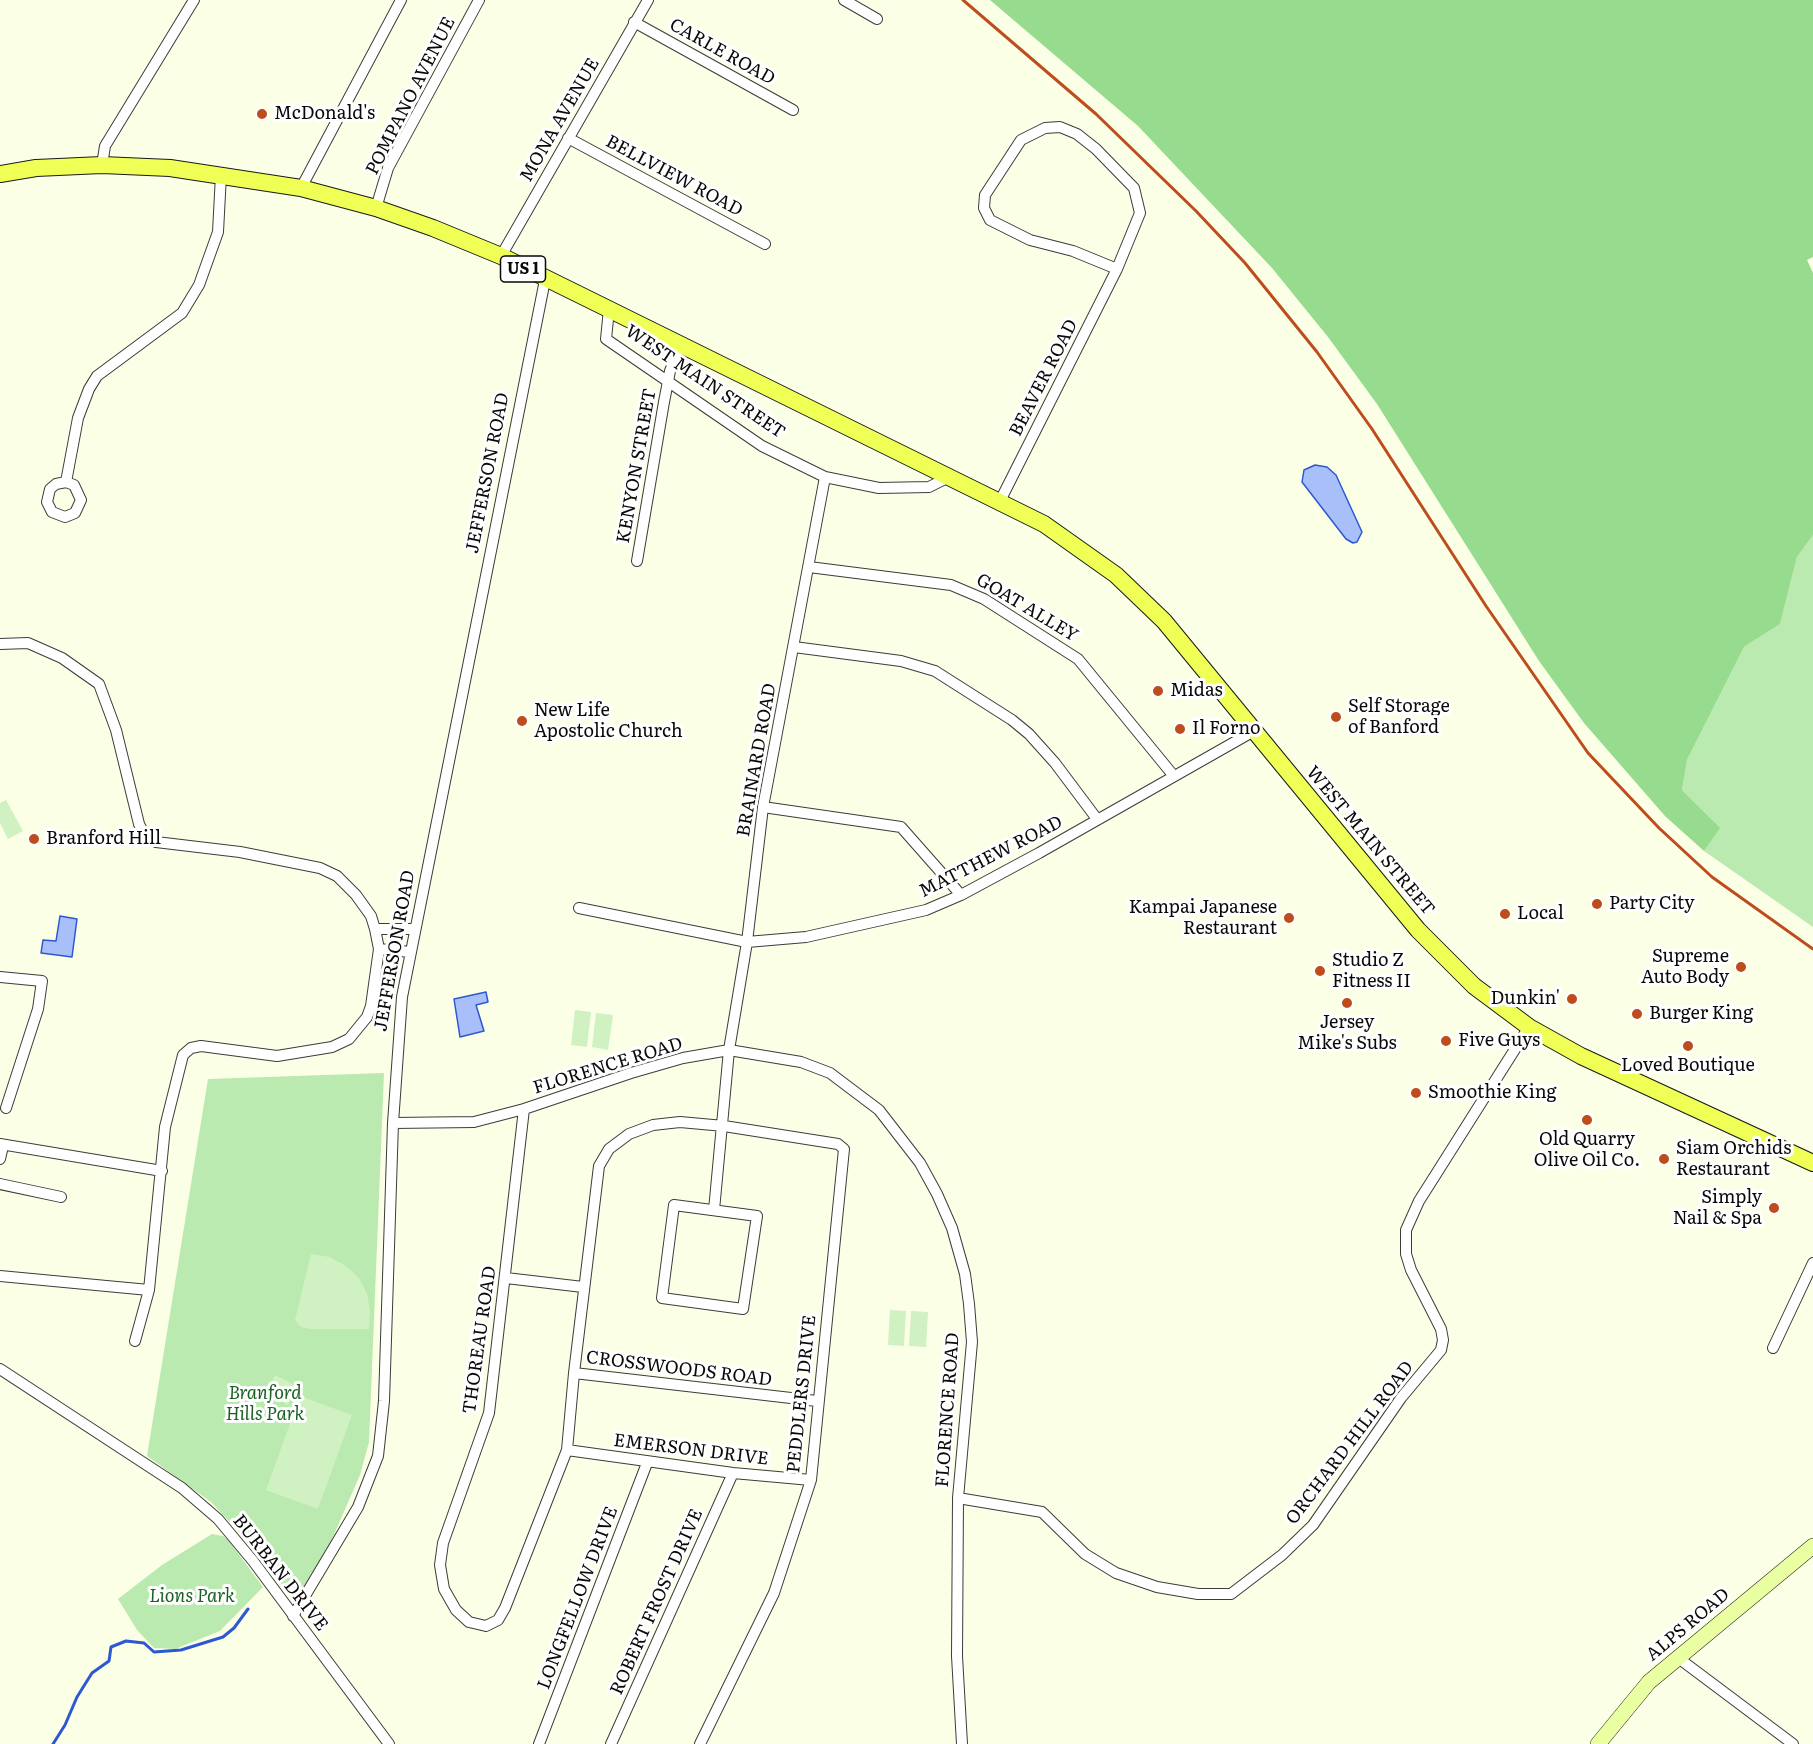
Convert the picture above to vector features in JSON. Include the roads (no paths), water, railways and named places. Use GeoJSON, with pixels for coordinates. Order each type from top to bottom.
{"type":"FeatureCollection","features":[{"type":"Feature","properties":{"kind":"main road","name":"WEST MAIN STREET"},"geometry":{"type":"LineString","coordinates":[[0,174],[36,168],[102,165],[170,168],[300,188],[376,208],[501,256],[545,280],[681,343],[1000,501],[1061,534],[1116,575],[1164,621],[1436,951],[1474,986],[1529,1027],[1581,1056],[1813,1163]]}},
{"type":"Feature","properties":{"kind":"street"},"geometry":{"type":"LineString","coordinates":[[102,165],[105,146],[194,0]]}},
{"type":"Feature","properties":{"kind":"street"},"geometry":{"type":"LineString","coordinates":[[300,188],[401,0]]}},
{"type":"Feature","properties":{"kind":"street","name":"POMPANO AVENUE"},"geometry":{"type":"LineString","coordinates":[[376,208],[388,168],[479,0]]}},
{"type":"Feature","properties":{"kind":"street","name":"MONA AVENUE"},"geometry":{"type":"LineString","coordinates":[[501,256],[648,0]]}},
{"type":"Feature","properties":{"kind":"street"},"geometry":{"type":"LineString","coordinates":[[844,0],[877,19]]}},
{"type":"Feature","properties":{"kind":"street","name":"CARLE ROAD"},"geometry":{"type":"LineString","coordinates":[[634,22],[793,110]]}},
{"type":"Feature","properties":{"kind":"street","name":"BEAVER ROAD"},"geometry":{"type":"LineString","coordinates":[[1000,501],[1116,269],[1140,213],[1134,188],[1096,149],[1077,134],[1060,127],[1045,128],[1021,140],[985,195],[984,208],[990,220],[1030,240],[1089,256],[1116,269]]}},
{"type":"Feature","properties":{"kind":"street","name":"BELLVIEW ROAD"},"geometry":{"type":"LineString","coordinates":[[568,138],[765,244]]}},
{"type":"Feature","properties":{"kind":"street"},"geometry":{"type":"LineString","coordinates":[[66,482],[78,418],[97,376],[182,313],[200,285],[218,232],[221,175]]}},
{"type":"Feature","properties":{"kind":"street","name":"JEFFERSON ROAD"},"geometry":{"type":"LineString","coordinates":[[293,1616],[358,1507],[378,1456],[384,1401],[397,1037],[410,952],[545,280]]}},
{"type":"Feature","properties":{"kind":"street","name":"WEST MAIN STREET"},"geometry":{"type":"LineString","coordinates":[[609,309],[606,339],[762,446],[825,477],[879,488],[929,487],[949,477]]}},
{"type":"Feature","properties":{"kind":"street","name":"KENYON STREET"},"geometry":{"type":"LineString","coordinates":[[637,561],[668,382],[681,343]]}},
{"type":"Feature","properties":{"kind":"street","name":"BRAINARD ROAD"},"geometry":{"type":"LineString","coordinates":[[729,1050],[747,942],[763,807],[825,477]]}},
{"type":"Feature","properties":{"kind":"street","name":"GOAT ALLEY"},"geometry":{"type":"LineString","coordinates":[[809,567],[951,585],[984,598],[1078,659],[1173,776]]}},
{"type":"Feature","properties":{"kind":"street"},"geometry":{"type":"LineString","coordinates":[[0,644],[28,643],[62,658],[99,684],[116,730],[139,824],[145,836],[156,842],[240,852],[320,868],[337,876],[356,895],[371,916],[379,949],[367,1017],[349,1039],[332,1047],[277,1056],[201,1046],[191,1048],[183,1055],[165,1127],[149,1290],[135,1341]]}},
{"type":"Feature","properties":{"kind":"street"},"geometry":{"type":"LineString","coordinates":[[794,647],[901,661],[935,671],[1012,720],[1029,734],[1055,763],[1097,819]]}},
{"type":"Feature","properties":{"kind":"street","name":"MATTHEW ROAD"},"geometry":{"type":"LineString","coordinates":[[579,908],[747,942],[806,937],[926,910],[961,895],[1254,731]]}},
{"type":"Feature","properties":{"kind":"street"},"geometry":{"type":"LineString","coordinates":[[763,807],[901,827],[961,895]]}},
{"type":"Feature","properties":{"kind":"street"},"geometry":{"type":"LineString","coordinates":[[375,929],[415,929]]}},
{"type":"Feature","properties":{"kind":"street"},"geometry":{"type":"LineString","coordinates":[[379,949],[410,952]]}},
{"type":"Feature","properties":{"kind":"street"},"geometry":{"type":"LineString","coordinates":[[0,977],[42,981],[38,1010],[6,1107]]}},
{"type":"Feature","properties":{"kind":"street","name":"ORCHARD HILL ROAD"},"geometry":{"type":"LineString","coordinates":[[958,1498],[1042,1512],[1085,1554],[1116,1573],[1167,1589],[1198,1594],[1231,1594],[1282,1555],[1313,1525],[1401,1398],[1441,1350],[1443,1340],[1441,1329],[1411,1270],[1406,1254],[1406,1230],[1419,1201],[1529,1027]]}},
{"type":"Feature","properties":{"kind":"street"},"geometry":{"type":"LineString","coordinates":[[714,1210],[724,1126],[729,1050]]}},
{"type":"Feature","properties":{"kind":"street","name":"FLORENCE ROAD"},"geometry":{"type":"LineString","coordinates":[[393,1123],[474,1122],[524,1109],[683,1058],[729,1050],[801,1062],[830,1073],[879,1110],[901,1136],[938,1194],[952,1228],[965,1274],[972,1342],[958,1498],[957,1656],[962,1744]]}},
{"type":"Feature","properties":{"kind":"street","name":"THOREAU ROAD"},"geometry":{"type":"LineString","coordinates":[[505,1608],[498,1620],[486,1626],[469,1622],[456,1610],[444,1588],[440,1565],[443,1543],[489,1413],[524,1109]]}},
{"type":"Feature","properties":{"kind":"street","name":"PEDDLERS DRIVE"},"geometry":{"type":"LineString","coordinates":[[505,1608],[567,1450],[598,1166],[609,1149],[629,1134],[653,1125],[680,1122],[724,1126],[838,1144],[844,1149],[817,1401],[811,1480],[774,1593],[700,1744]]}},
{"type":"Feature","properties":{"kind":"street"},"geometry":{"type":"LineString","coordinates":[[0,1159],[2,1145],[162,1171]]}},
{"type":"Feature","properties":{"kind":"street"},"geometry":{"type":"LineString","coordinates":[[0,1184],[61,1197]]}},
{"type":"Feature","properties":{"kind":"street"},"geometry":{"type":"LineString","coordinates":[[674,1205],[714,1210],[757,1216],[743,1309],[662,1298],[674,1205]]}},
{"type":"Feature","properties":{"kind":"street"},"geometry":{"type":"LineString","coordinates":[[1773,1348],[1813,1263]]}},
{"type":"Feature","properties":{"kind":"street"},"geometry":{"type":"LineString","coordinates":[[0,1276],[149,1290]]}},
{"type":"Feature","properties":{"kind":"street"},"geometry":{"type":"LineString","coordinates":[[506,1278],[584,1287]]}},
{"type":"Feature","properties":{"kind":"street","name":"BURBAN DRIVE"},"geometry":{"type":"LineString","coordinates":[[0,1369],[173,1482],[201,1503],[253,1561],[389,1744]]}},
{"type":"Feature","properties":{"kind":"street","name":"CROSSWOODS ROAD"},"geometry":{"type":"LineString","coordinates":[[574,1373],[817,1401]]}},
{"type":"Feature","properties":{"kind":"street","name":"EMERSON DRIVE"},"geometry":{"type":"LineString","coordinates":[[567,1450],[647,1463],[811,1480]]}},
{"type":"Feature","properties":{"kind":"street","name":"LONGFELLOW DRIVE"},"geometry":{"type":"LineString","coordinates":[[539,1744],[647,1463]]}},
{"type":"Feature","properties":{"kind":"street","name":"ROBERT FROST DRIVE"},"geometry":{"type":"LineString","coordinates":[[611,1744],[733,1473]]}},
{"type":"Feature","properties":{"kind":"street","name":"ALPS ROAD"},"geometry":{"type":"LineString","coordinates":[[1599,1744],[1637,1695],[1677,1657],[1813,1546]]}},
{"type":"Feature","properties":{"kind":"street"},"geometry":{"type":"LineString","coordinates":[[1677,1657],[1793,1744]]}},
{"type":"Feature","properties":{"kind":"water"},"geometry":{"type":"Polygon","coordinates":[[[1315,465],[1327,467],[1336,475],[1362,532],[1357,542],[1353,543],[1346,539],[1302,482],[1304,470],[1315,465]]]}},
{"type":"Feature","properties":{"kind":"water"},"geometry":{"type":"Polygon","coordinates":[[[60,916],[77,919],[72,957],[41,953],[43,940],[56,941],[60,916]]]}},
{"type":"Feature","properties":{"kind":"water"},"geometry":{"type":"Polygon","coordinates":[[[486,992],[488,1002],[476,1005],[484,1031],[460,1037],[454,999],[486,992]]]}},
{"type":"Feature","properties":{"kind":"waterway"},"geometry":{"type":"LineString","coordinates":[[53,1744],[92,1673],[109,1661],[111,1647],[126,1641],[144,1643],[154,1652],[181,1650],[223,1637],[234,1628],[248,1609]]}},
{"type":"Feature","properties":{"kind":"railway"},"geometry":{"type":"LineString","coordinates":[[963,0],[1096,114],[1196,211],[1245,263],[1317,352],[1372,429],[1486,606],[1588,753],[1659,828],[1712,877],[1813,949]]}},
{"type":"Feature","properties":{"kind":"place","name":"McDonald's"},"geometry":{"type":"Point","coordinates":[262,114]}},
{"type":"Feature","properties":{"kind":"place","name":"Midas"},"geometry":{"type":"Point","coordinates":[1158,691]}},
{"type":"Feature","properties":{"kind":"place","name":"Self Storage of Banford"},"geometry":{"type":"Point","coordinates":[1336,717]}},
{"type":"Feature","properties":{"kind":"place","name":"New Life Apostolic Church"},"geometry":{"type":"Point","coordinates":[522,721]}},
{"type":"Feature","properties":{"kind":"place","name":"Il Forno"},"geometry":{"type":"Point","coordinates":[1180,729]}},
{"type":"Feature","properties":{"kind":"place","name":"Branford Hill"},"geometry":{"type":"Point","coordinates":[34,839]}},
{"type":"Feature","properties":{"kind":"place","name":"Party City"},"geometry":{"type":"Point","coordinates":[1597,904]}},
{"type":"Feature","properties":{"kind":"place","name":"Local"},"geometry":{"type":"Point","coordinates":[1505,914]}},
{"type":"Feature","properties":{"kind":"place","name":"Kampai Japanese Restaurant"},"geometry":{"type":"Point","coordinates":[1289,918]}},
{"type":"Feature","properties":{"kind":"place","name":"Supreme Auto Body"},"geometry":{"type":"Point","coordinates":[1741,967]}},
{"type":"Feature","properties":{"kind":"place","name":"Studio Z Fitness II"},"geometry":{"type":"Point","coordinates":[1320,971]}},
{"type":"Feature","properties":{"kind":"place","name":"Dunkin'"},"geometry":{"type":"Point","coordinates":[1572,999]}},
{"type":"Feature","properties":{"kind":"place","name":"Jersey Mike's Subs"},"geometry":{"type":"Point","coordinates":[1347,1003]}},
{"type":"Feature","properties":{"kind":"place","name":"Burger King"},"geometry":{"type":"Point","coordinates":[1637,1014]}},
{"type":"Feature","properties":{"kind":"place","name":"Five Guys"},"geometry":{"type":"Point","coordinates":[1446,1041]}},
{"type":"Feature","properties":{"kind":"place","name":"Loved Boutique"},"geometry":{"type":"Point","coordinates":[1688,1046]}},
{"type":"Feature","properties":{"kind":"place","name":"Smoothie King"},"geometry":{"type":"Point","coordinates":[1416,1093]}},
{"type":"Feature","properties":{"kind":"place","name":"Old Quarry Olive Oil Co."},"geometry":{"type":"Point","coordinates":[1587,1120]}},
{"type":"Feature","properties":{"kind":"place","name":"Siam Orchids Restaurant"},"geometry":{"type":"Point","coordinates":[1664,1159]}},
{"type":"Feature","properties":{"kind":"place","name":"Simply Nail & Spa"},"geometry":{"type":"Point","coordinates":[1774,1208]}},
{"type":"Feature","properties":{"kind":"park label","name":"Branford Hills Park"},"geometry":{"type":"Point","coordinates":[265,1404]}},
{"type":"Feature","properties":{"kind":"park label","name":"Lions Park"},"geometry":{"type":"Point","coordinates":[192,1597]}}]}
